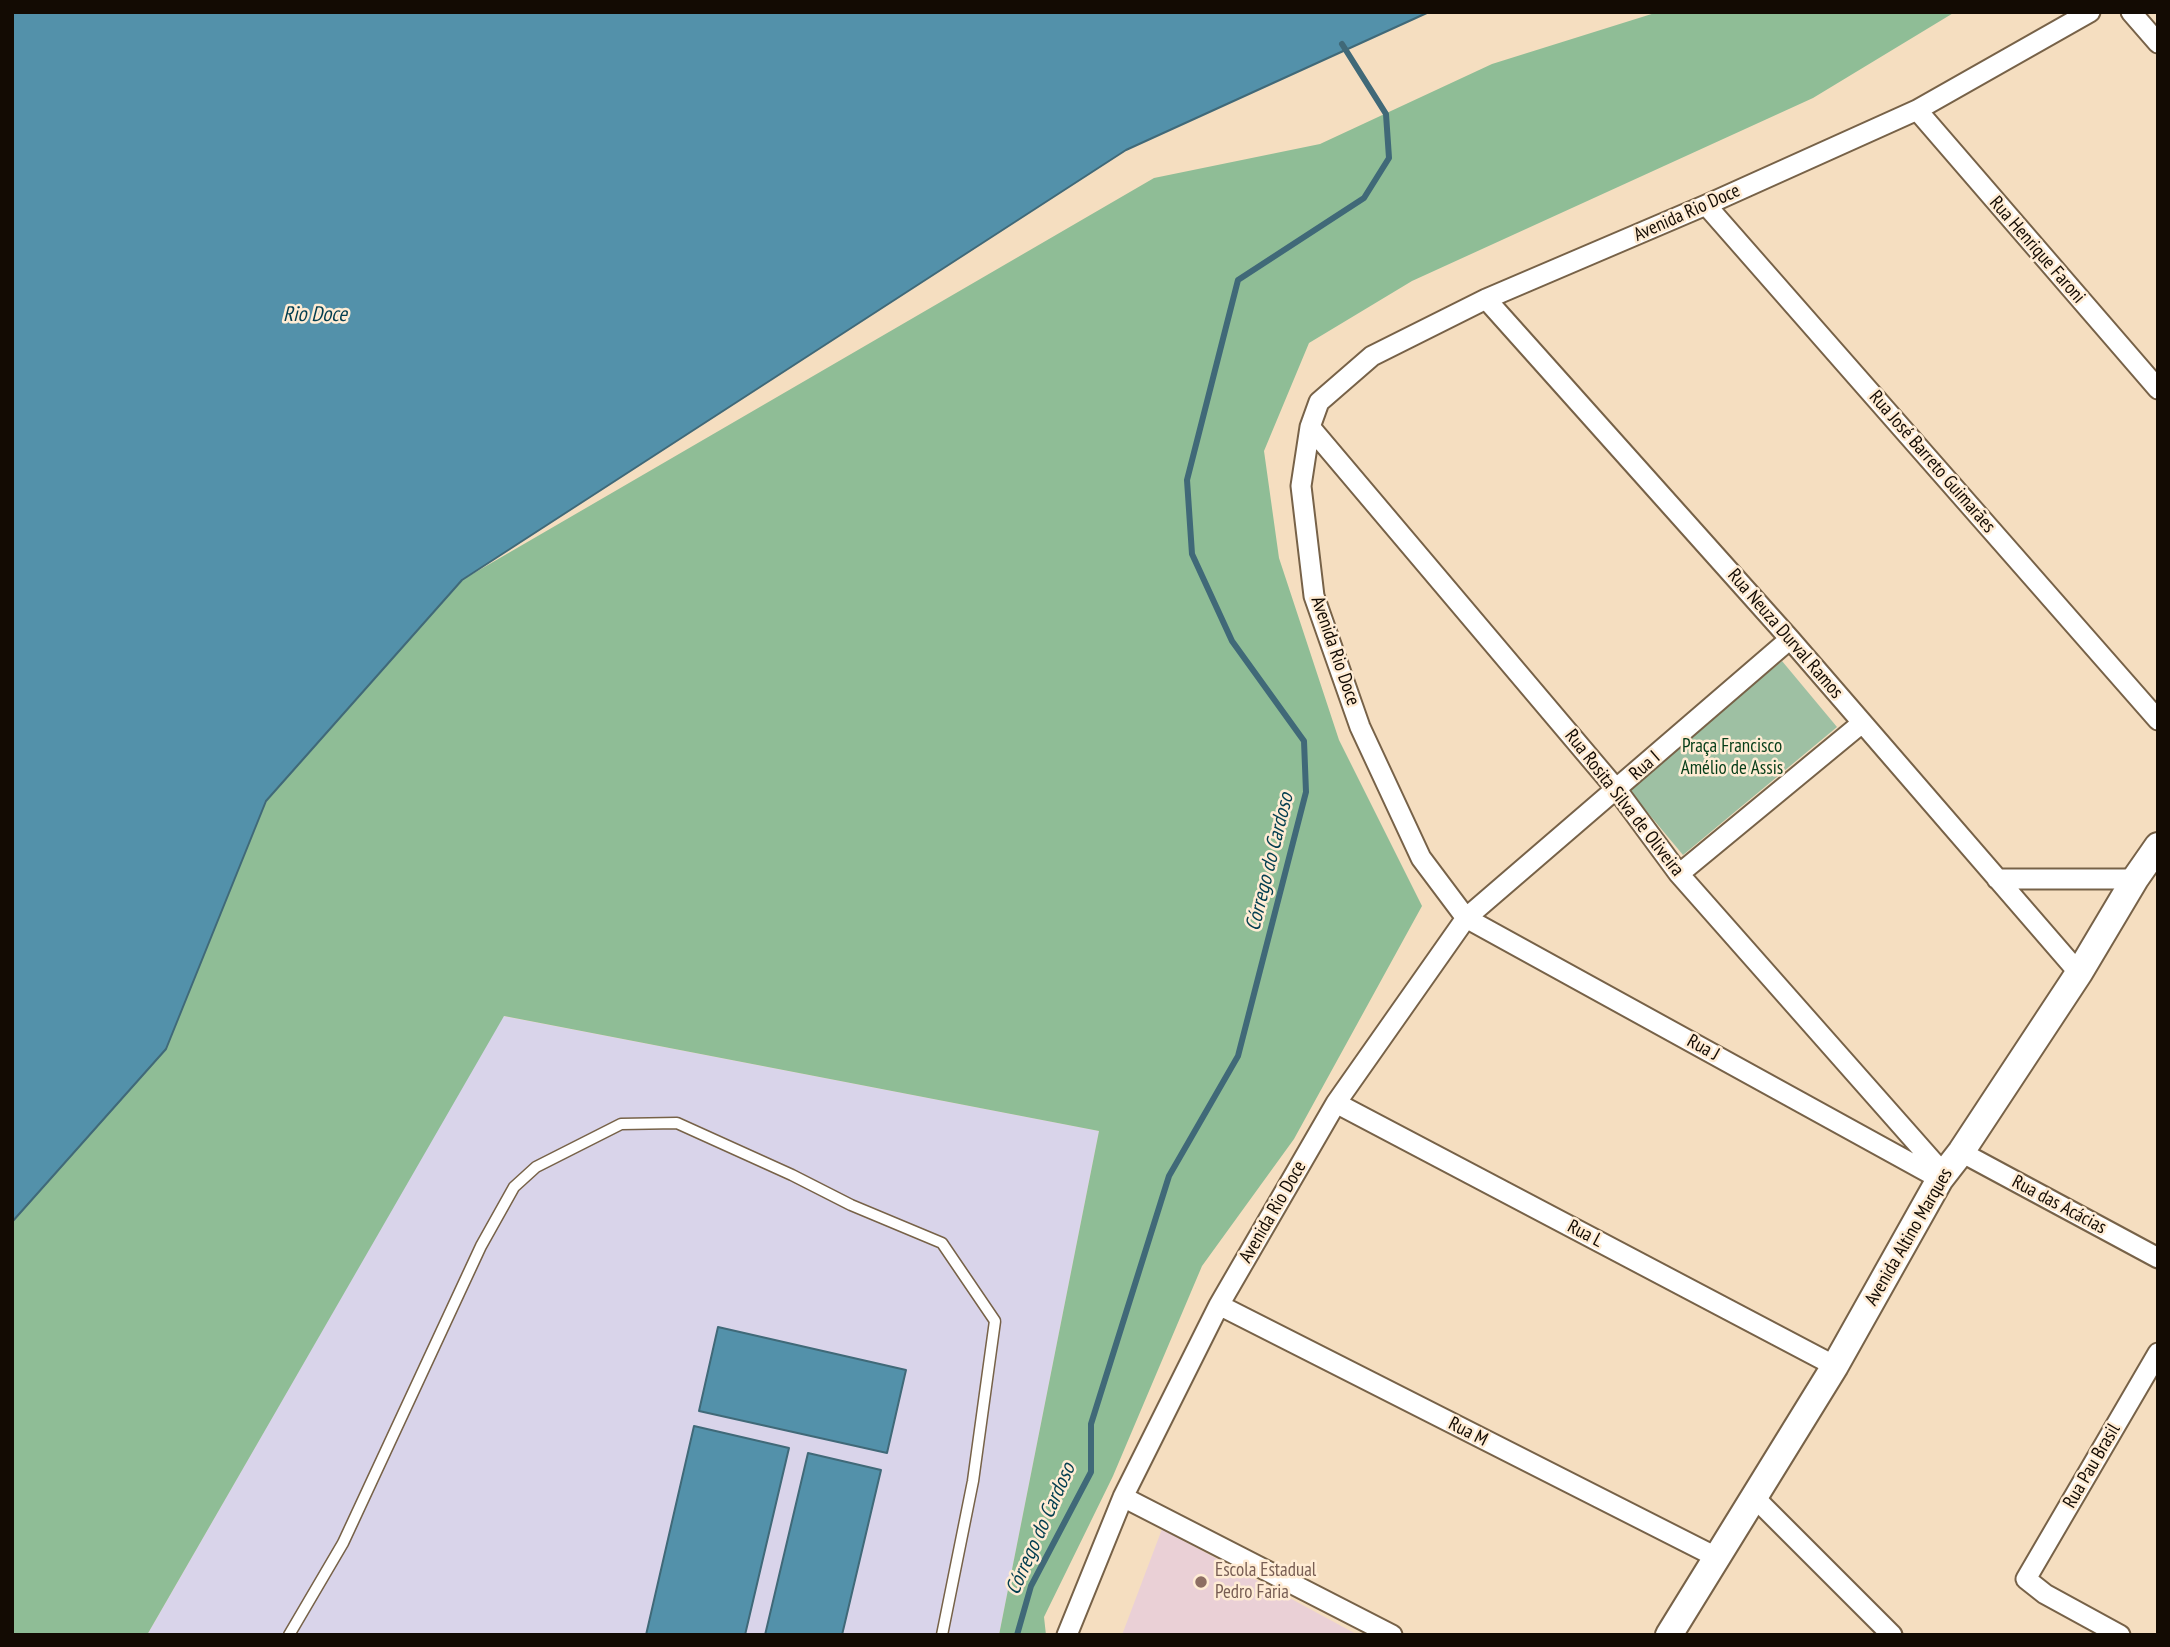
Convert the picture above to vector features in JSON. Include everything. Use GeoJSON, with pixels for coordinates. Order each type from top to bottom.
{"type":"FeatureCollection","features":[{"type":"Feature","properties":{"kind":"main road","name":"Avenida Altino Marques"},"geometry":{"type":"LineString","coordinates":[[1669,1635],[1835,1366],[1942,1177],[2079,973],[2135,878],[2158,846]]}},
{"type":"Feature","properties":{"kind":"street","name":"Avenida Rio Doce"},"geometry":{"type":"LineString","coordinates":[[1067,1635],[1123,1497],[1219,1305],[1336,1103],[1466,918],[1420,858],[1360,727],[1314,596],[1301,486],[1310,427],[1319,402],[1372,356],[1486,299],[1706,205],[1917,110],[2090,12]]}},
{"type":"Feature","properties":{"kind":"street"},"geometry":{"type":"LineString","coordinates":[[2132,12],[2158,43]]}},
{"type":"Feature","properties":{"kind":"street","name":"Rua Henrique Faroni"},"geometry":{"type":"LineString","coordinates":[[1917,110],[2158,389]]}},
{"type":"Feature","properties":{"kind":"street","name":"Rua José Barreto Guimarães"},"geometry":{"type":"LineString","coordinates":[[1706,205],[2158,720]]}},
{"type":"Feature","properties":{"kind":"street","name":"Rua Neuza Durval Ramos"},"geometry":{"type":"LineString","coordinates":[[1486,299],[1790,639],[2079,973]]}},
{"type":"Feature","properties":{"kind":"street","name":"Rua Rosita Silva de Oliveira"},"geometry":{"type":"LineString","coordinates":[[1310,427],[1617,790],[1679,874],[1942,1177]]}},
{"type":"Feature","properties":{"kind":"street","name":"Rua I"},"geometry":{"type":"LineString","coordinates":[[1466,918],[1790,639]]}},
{"type":"Feature","properties":{"kind":"street"},"geometry":{"type":"LineString","coordinates":[[1679,874],[1862,723]]}},
{"type":"Feature","properties":{"kind":"street"},"geometry":{"type":"LineString","coordinates":[[1997,879],[2135,878]]}},
{"type":"Feature","properties":{"kind":"street","name":"Rua J"},"geometry":{"type":"LineString","coordinates":[[1466,918],[1942,1177]]}},
{"type":"Feature","properties":{"kind":"street","name":"Rua L"},"geometry":{"type":"LineString","coordinates":[[1336,1103],[1835,1366]]}},
{"type":"Feature","properties":{"kind":"street","name":"Rua das Acácias"},"geometry":{"type":"LineString","coordinates":[[1961,1152],[2158,1258]]}},
{"type":"Feature","properties":{"kind":"street","name":"Rua M"},"geometry":{"type":"LineString","coordinates":[[1219,1305],[1718,1559]]}},
{"type":"Feature","properties":{"kind":"street","name":"Rua Pau Brasil"},"geometry":{"type":"LineString","coordinates":[[2120,1635],[2045,1594],[2026,1579],[2158,1353]]}},
{"type":"Feature","properties":{"kind":"street"},"geometry":{"type":"LineString","coordinates":[[1123,1497],[1392,1635]]}},
{"type":"Feature","properties":{"kind":"street"},"geometry":{"type":"LineString","coordinates":[[1755,1498],[1892,1635]]}},
{"type":"Feature","properties":{"kind":"lane"},"geometry":{"type":"LineString","coordinates":[[289,1635],[343,1543],[481,1246],[514,1186],[536,1167],[621,1124],[677,1123],[851,1205],[942,1243],[995,1321],[973,1481],[942,1635]]}},
{"type":"Feature","properties":{"kind":"shaded area"},"geometry":{"type":"Polygon","coordinates":[[[503,1016],[1099,1131],[999,1635],[147,1635],[503,1016]]]}},
{"type":"Feature","properties":{"kind":"shaded area","name":"Escola Estadual Pedro Faria"},"geometry":{"type":"Polygon","coordinates":[[[1162,1529],[1358,1635],[1122,1635],[1162,1529]]]}},
{"type":"Feature","properties":{"kind":"green space"},"geometry":{"type":"Polygon","coordinates":[[[1658,12],[1955,12],[1813,98],[1412,281],[1309,343],[1264,451],[1279,558],[1339,740],[1422,906],[1294,1139],[1202,1266],[1113,1476],[1044,1617],[1046,1635],[999,1635],[1099,1131],[504,1016],[147,1635],[12,1635],[12,1222],[166,1049],[266,801],[462,580],[1154,178],[1320,144],[1492,64],[1658,12]]]}},
{"type":"Feature","properties":{"kind":"green space","name":"Praça Francisco Amélio de Assis"},"geometry":{"type":"Polygon","coordinates":[[[1782,661],[1837,727],[1683,855],[1628,789],[1782,661]]]}},
{"type":"Feature","properties":{"kind":"water","name":"Rio Doce"},"geometry":{"type":"Polygon","coordinates":[[[12,12],[1429,12],[1126,150],[462,580],[266,801],[166,1049],[12,1222],[12,12]]]}},
{"type":"Feature","properties":{"kind":"water"},"geometry":{"type":"Polygon","coordinates":[[[718,1327],[906,1370],[887,1453],[699,1411],[718,1327]]]}},
{"type":"Feature","properties":{"kind":"water"},"geometry":{"type":"Polygon","coordinates":[[[694,1426],[789,1448],[745,1635],[646,1635],[694,1426]]]}},
{"type":"Feature","properties":{"kind":"water"},"geometry":{"type":"Polygon","coordinates":[[[808,1453],[881,1470],[842,1635],[765,1635],[808,1453]]]}},
{"type":"Feature","properties":{"kind":"waterway","name":"Córrego do Cardoso"},"geometry":{"type":"LineString","coordinates":[[1017,1635],[1031,1586],[1091,1472],[1091,1424],[1169,1176],[1238,1056],[1306,792],[1304,741],[1232,641],[1192,554],[1187,480],[1238,280],[1364,198],[1389,158],[1386,114],[1342,44]]}},
{"type":"Feature","properties":{"kind":"place","name":"Escola Estadual Pedro Faria"},"geometry":{"type":"Point","coordinates":[1201,1582]}}]}
